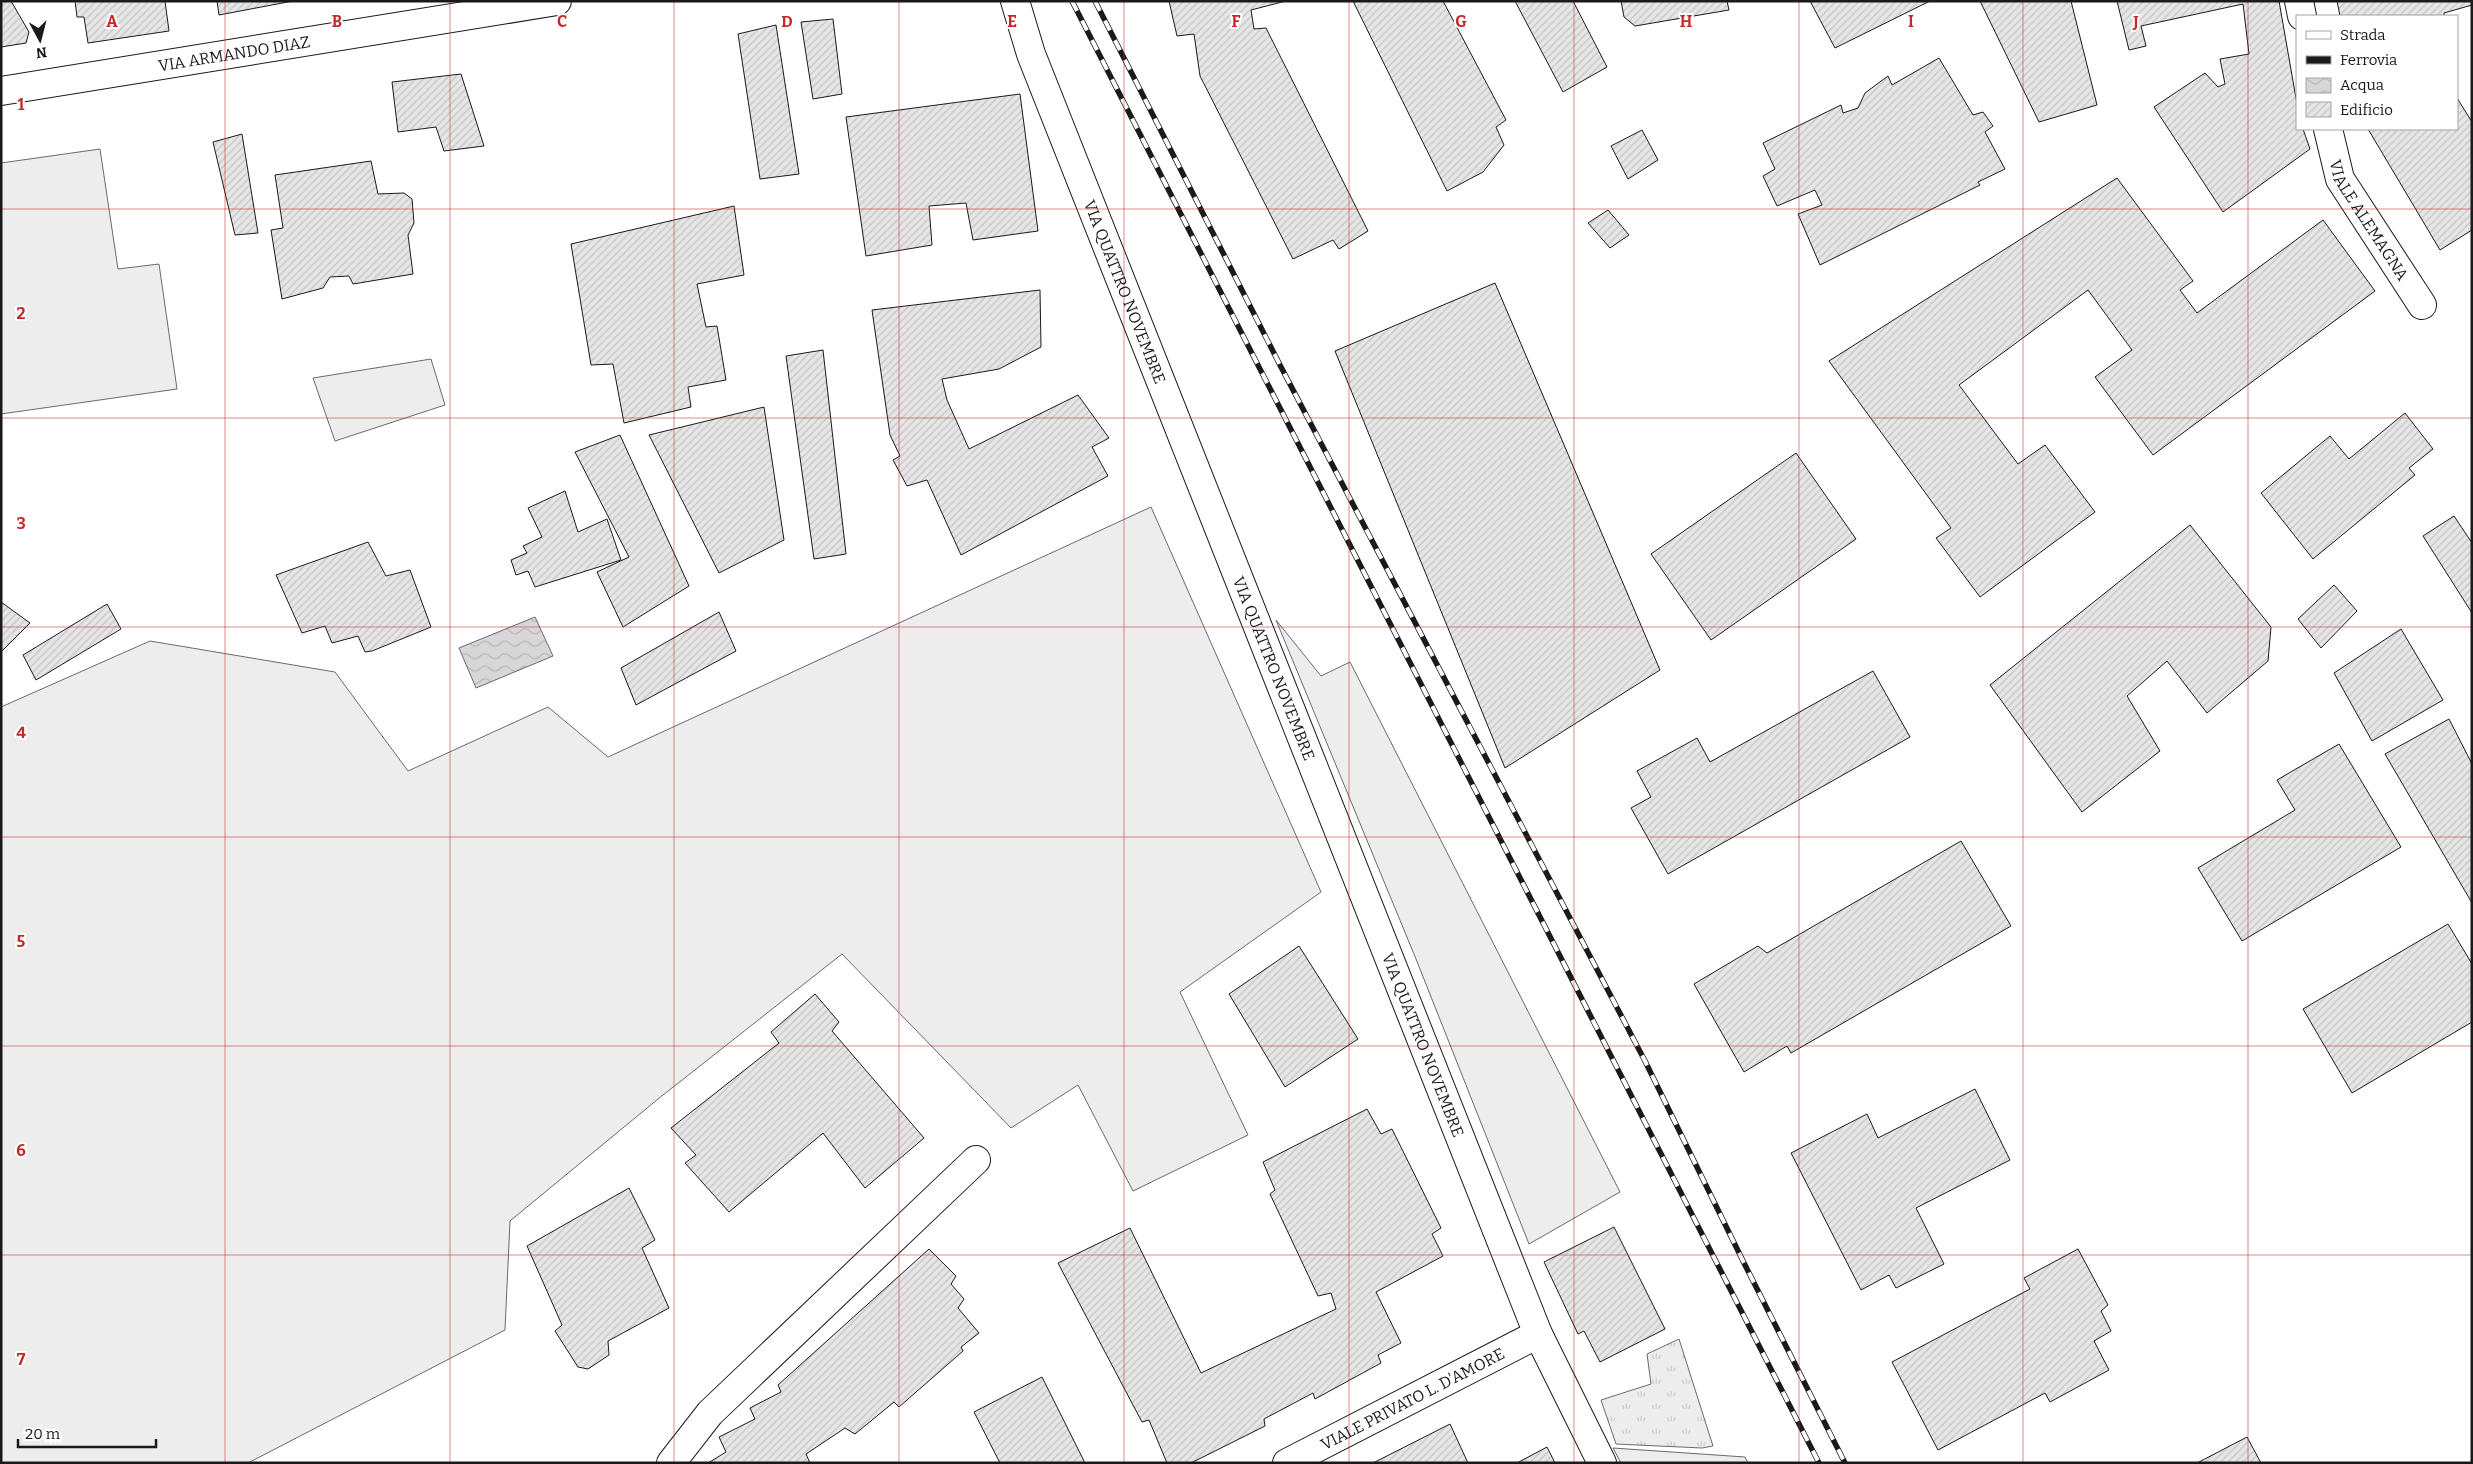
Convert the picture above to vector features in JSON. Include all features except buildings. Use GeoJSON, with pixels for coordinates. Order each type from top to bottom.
{"type":"FeatureCollection","features":[{"type":"Feature","properties":{"kind":"street","name":"VIA ARMANDO DIAZ"},"geometry":{"type":"LineString","coordinates":[[1,92],[556,1]]}},
{"type":"Feature","properties":{"kind":"street","name":"VIA QUATTRO NOVEMBRE"},"geometry":{"type":"LineString","coordinates":[[1015,1],[1034,64],[1538,1334],[1602,1463]]}},
{"type":"Feature","properties":{"kind":"street"},"geometry":{"type":"LineString","coordinates":[[2299,1],[2302,15]]}},
{"type":"Feature","properties":{"kind":"street","name":"VIALE ALEMAGNA"},"geometry":{"type":"LineString","coordinates":[[2328,130],[2340,179],[2422,305]]}},
{"type":"Feature","properties":{"kind":"street"},"geometry":{"type":"LineString","coordinates":[[671,1463],[710,1413],[976,1160]]}},
{"type":"Feature","properties":{"kind":"street","name":"VIALE PRIVATO L. D'AMORE"},"geometry":{"type":"LineString","coordinates":[[1287,1463],[1538,1334]]}},
{"type":"Feature","properties":{"kind":"green space"},"geometry":{"type":"Polygon","coordinates":[[[1679,1339],[1713,1446],[1702,1448],[1616,1444],[1601,1400],[1651,1384],[1647,1354],[1679,1339]]]}},
{"type":"Feature","properties":{"kind":"shaded area"},"geometry":{"type":"Polygon","coordinates":[[[100,149],[118,269],[159,264],[177,389],[1,414],[1,163],[100,149]]]}},
{"type":"Feature","properties":{"kind":"shaded area"},"geometry":{"type":"Polygon","coordinates":[[[431,359],[445,405],[335,441],[313,378],[431,359]]]}},
{"type":"Feature","properties":{"kind":"shaded area"},"geometry":{"type":"Polygon","coordinates":[[[1151,507],[1321,892],[1180,992],[1248,1135],[1133,1191],[1078,1085],[1011,1128],[842,954],[658,1099],[510,1221],[505,1330],[248,1463],[1,1463],[1,707],[150,641],[335,672],[408,771],[548,707],[608,757],[1151,507]]]}},
{"type":"Feature","properties":{"kind":"shaded area"},"geometry":{"type":"Polygon","coordinates":[[[1276,620],[1321,676],[1350,662],[1620,1192],[1529,1244],[1416,959],[1276,620]]]}},
{"type":"Feature","properties":{"kind":"shaded area"},"geometry":{"type":"Polygon","coordinates":[[[1613,1448],[1745,1457],[1748,1463],[1621,1463],[1613,1448]]]}},
{"type":"Feature","properties":{"kind":"water"},"geometry":{"type":"Polygon","coordinates":[[[535,617],[553,656],[476,688],[459,648],[535,617]]]}},
{"type":"Feature","properties":{"kind":"railway"},"geometry":{"type":"LineString","coordinates":[[1072,1],[1819,1463]]}},
{"type":"Feature","properties":{"kind":"railway"},"geometry":{"type":"LineString","coordinates":[[1095,1],[1281,367],[1645,1061],[1845,1463]]}}]}
